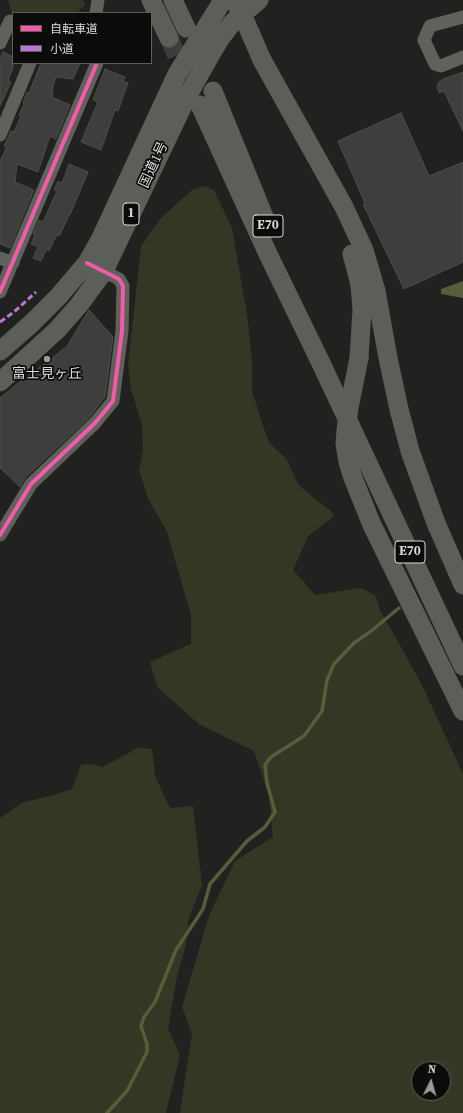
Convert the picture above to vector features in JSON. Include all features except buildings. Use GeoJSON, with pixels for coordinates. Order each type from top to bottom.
{"type":"FeatureCollection","features":[{"type":"Feature","properties":{"kind":"highway"},"geometry":{"type":"LineString","coordinates":[[151,0],[169,38]]}},
{"type":"Feature","properties":{"kind":"highway"},"geometry":{"type":"LineString","coordinates":[[174,0],[186,28]]}},
{"type":"Feature","properties":{"kind":"highway","name":"国道1号"},"geometry":{"type":"LineString","coordinates":[[0,351],[32,324],[58,297],[86,263],[100,240],[177,74],[228,7],[259,0]]}},
{"type":"Feature","properties":{"kind":"highway"},"geometry":{"type":"LineString","coordinates":[[228,7],[262,60],[354,227],[364,250],[376,291],[388,358],[410,451],[436,523],[463,585]]}},
{"type":"Feature","properties":{"kind":"highway"},"geometry":{"type":"LineString","coordinates":[[228,7],[290,132],[336,215],[350,248],[360,285],[362,310],[359,358],[346,430],[345,444],[349,467],[381,545],[463,711]]}},
{"type":"Feature","properties":{"kind":"highway","name":"国道1号"},"geometry":{"type":"LineString","coordinates":[[0,382],[57,330],[79,305],[104,271],[188,95],[220,39],[228,7]]}},
{"type":"Feature","properties":{"kind":"highway","name":"E70"},"geometry":{"type":"LineString","coordinates":[[213,91],[278,250],[320,361]]}},
{"type":"Feature","properties":{"kind":"highway","name":"E70"},"geometry":{"type":"LineString","coordinates":[[200,105],[268,254],[356,437],[463,666]]}},
{"type":"Feature","properties":{"kind":"street"},"geometry":{"type":"LineString","coordinates":[[96,12],[98,0]]}},
{"type":"Feature","properties":{"kind":"street"},"geometry":{"type":"LineString","coordinates":[[463,17],[430,26],[424,40],[435,64],[440,66],[463,57]]}},
{"type":"Feature","properties":{"kind":"street"},"geometry":{"type":"LineString","coordinates":[[0,43],[10,21],[12,22]]}},
{"type":"Feature","properties":{"kind":"street"},"geometry":{"type":"LineString","coordinates":[[0,135],[30,64]]}},
{"type":"Feature","properties":{"kind":"street"},"geometry":{"type":"LineString","coordinates":[[0,292],[97,64]]}},
{"type":"Feature","properties":{"kind":"street"},"geometry":{"type":"LineString","coordinates":[[0,258],[13,263]]}},
{"type":"Feature","properties":{"kind":"street"},"geometry":{"type":"LineString","coordinates":[[0,535],[31,484],[96,423],[113,401],[122,331],[123,286],[119,279],[86,263]]}},
{"type":"Feature","properties":{"kind":"shaded area"},"geometry":{"type":"Polygon","coordinates":[[[8,0],[83,0],[85,4],[78,12],[12,13],[8,0]]]}},
{"type":"Feature","properties":{"kind":"shaded area"},"geometry":{"type":"Polygon","coordinates":[[[205,186],[214,190],[232,228],[247,314],[252,360],[252,391],[263,426],[270,444],[286,458],[298,484],[331,511],[334,516],[308,536],[293,570],[315,595],[360,588],[375,595],[380,610],[421,683],[463,774],[463,1113],[180,1113],[192,1033],[182,1007],[209,916],[235,861],[273,837],[269,795],[254,751],[199,724],[158,688],[150,662],[191,644],[191,615],[167,532],[148,498],[139,470],[143,452],[142,424],[131,389],[128,366],[141,246],[161,218],[192,190],[205,186]]]}},
{"type":"Feature","properties":{"kind":"shaded area"},"geometry":{"type":"Polygon","coordinates":[[[463,281],[463,298],[441,294],[441,289],[463,281]]]}},
{"type":"Feature","properties":{"kind":"shaded area"},"geometry":{"type":"Polygon","coordinates":[[[137,748],[151,749],[155,776],[170,808],[193,806],[202,885],[189,918],[186,944],[177,977],[168,1029],[180,1055],[166,1113],[0,1113],[0,818],[24,802],[72,789],[81,765],[92,764],[103,767],[137,748]]]}},
{"type":"Feature","properties":{"kind":"waterway"},"geometry":{"type":"LineString","coordinates":[[107,1113],[127,1091],[147,1052],[147,1044],[141,1026],[144,1017],[155,1002],[176,950],[203,909],[210,884],[247,841],[265,827],[275,812],[267,783],[265,765],[271,757],[304,736],[322,711],[327,680],[334,664],[354,643],[399,608]]}},
{"type":"Feature","properties":{"kind":"tunnel"},"geometry":{"type":"LineString","coordinates":[[169,38],[187,78]]}},
{"type":"Feature","properties":{"kind":"marked path"},"geometry":{"type":"LineString","coordinates":[[0,322],[14,312],[36,292]]}},
{"type":"Feature","properties":{"kind":"cycle path"},"geometry":{"type":"LineString","coordinates":[[0,292],[97,64]]}},
{"type":"Feature","properties":{"kind":"cycle path"},"geometry":{"type":"LineString","coordinates":[[0,535],[31,484],[95,423],[113,401],[122,331],[123,286],[119,279],[87,263]]}},
{"type":"Feature","properties":{"kind":"place","name":"富士見ヶ丘"},"geometry":{"type":"Point","coordinates":[47,359]}}]}
